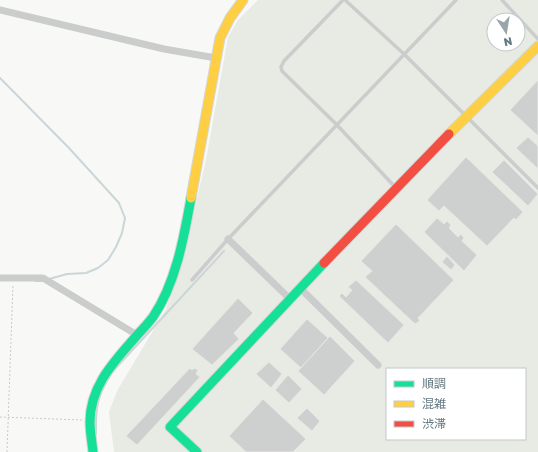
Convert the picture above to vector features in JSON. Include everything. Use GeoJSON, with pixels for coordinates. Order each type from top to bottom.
{"type":"FeatureCollection","features":[{"type":"Feature","properties":{"kind":"street"},"geometry":{"type":"LineString","coordinates":[[93,452],[90,421],[93,400],[98,386],[109,368],[153,316],[174,275],[182,242],[220,38],[231,15],[243,0]]}},
{"type":"Feature","properties":{"kind":"street"},"geometry":{"type":"LineString","coordinates":[[0,10],[164,49],[216,58]]}},
{"type":"Feature","properties":{"kind":"street"},"geometry":{"type":"LineString","coordinates":[[197,452],[170,427],[240,350],[466,116],[538,46]]}},
{"type":"Feature","properties":{"kind":"street"},"geometry":{"type":"LineString","coordinates":[[228,239],[290,299]]}},
{"type":"Feature","properties":{"kind":"street"},"geometry":{"type":"LineString","coordinates":[[0,278],[44,278],[137,335]]}},
{"type":"Feature","properties":{"kind":"street"},"geometry":{"type":"LineString","coordinates":[[300,288],[378,365]]}},
{"type":"Feature","properties":{"kind":"lane"},"geometry":{"type":"LineString","coordinates":[[396,189],[337,126],[282,71],[281,67],[284,61],[344,0],[404,54],[538,188]]}},
{"type":"Feature","properties":{"kind":"lane"},"geometry":{"type":"LineString","coordinates":[[192,280],[228,239],[456,0]]}},
{"type":"Feature","properties":{"kind":"lane"},"geometry":{"type":"LineString","coordinates":[[502,0],[538,39]]}},
{"type":"Feature","properties":{"kind":"path"},"geometry":{"type":"LineString","coordinates":[[7,452],[13,278]]}},
{"type":"Feature","properties":{"kind":"path"},"geometry":{"type":"LineString","coordinates":[[0,417],[90,421]]}},
{"type":"Feature","properties":{"kind":"shaded area"},"geometry":{"type":"Polygon","coordinates":[[[258,0],[538,0],[538,452],[114,452],[109,412],[117,391],[166,309],[185,249],[206,160],[228,37],[238,20],[258,0]]]}},
{"type":"Feature","properties":{"kind":"building"},"geometry":{"type":"Polygon","coordinates":[[[538,80],[538,136],[510,110],[538,80]]]}},
{"type":"Feature","properties":{"kind":"building"},"geometry":{"type":"Polygon","coordinates":[[[528,137],[538,146],[538,169],[516,148],[528,137]]]}},
{"type":"Feature","properties":{"kind":"building"},"geometry":{"type":"Polygon","coordinates":[[[466,157],[523,212],[516,220],[514,218],[487,246],[444,206],[439,211],[427,200],[466,157]]]}},
{"type":"Feature","properties":{"kind":"building"},"geometry":{"type":"Polygon","coordinates":[[[504,160],[538,194],[528,206],[492,172],[504,160]]]}},
{"type":"Feature","properties":{"kind":"building"},"geometry":{"type":"Polygon","coordinates":[[[437,218],[444,224],[447,221],[451,225],[449,228],[458,237],[461,234],[464,238],[462,241],[477,255],[464,271],[424,232],[437,218]]]}},
{"type":"Feature","properties":{"kind":"building"},"geometry":{"type":"Polygon","coordinates":[[[396,224],[454,280],[418,318],[420,321],[415,324],[365,277],[372,271],[361,261],[396,224]]]}},
{"type":"Feature","properties":{"kind":"building"},"geometry":{"type":"Polygon","coordinates":[[[447,256],[455,265],[451,270],[442,262],[447,256]]]}},
{"type":"Feature","properties":{"kind":"building"},"geometry":{"type":"Polygon","coordinates":[[[356,280],[404,325],[388,343],[339,296],[342,293],[346,297],[352,290],[348,287],[356,280]]]}},
{"type":"Feature","properties":{"kind":"building"},"geometry":{"type":"Polygon","coordinates":[[[238,298],[253,313],[234,333],[239,339],[212,365],[192,349],[238,298]]]}},
{"type":"Feature","properties":{"kind":"building"},"geometry":{"type":"Polygon","coordinates":[[[307,319],[328,338],[301,368],[280,349],[307,319]]]}},
{"type":"Feature","properties":{"kind":"building"},"geometry":{"type":"Polygon","coordinates":[[[330,336],[355,361],[324,395],[298,371],[330,336]]]}},
{"type":"Feature","properties":{"kind":"building"},"geometry":{"type":"Polygon","coordinates":[[[269,362],[282,374],[271,388],[256,374],[269,362]]]}},
{"type":"Feature","properties":{"kind":"building"},"geometry":{"type":"Polygon","coordinates":[[[190,368],[192,370],[194,368],[198,370],[196,374],[200,377],[137,445],[126,436],[190,368]]]}},
{"type":"Feature","properties":{"kind":"building"},"geometry":{"type":"Polygon","coordinates":[[[288,375],[302,389],[289,403],[275,390],[288,375]]]}},
{"type":"Feature","properties":{"kind":"building"},"geometry":{"type":"Polygon","coordinates":[[[263,399],[306,439],[293,452],[246,452],[229,436],[263,399]]]}},
{"type":"Feature","properties":{"kind":"building"},"geometry":{"type":"Polygon","coordinates":[[[307,408],[320,421],[312,431],[297,418],[307,408]]]}},
{"type":"Feature","properties":{"kind":"waterway"},"geometry":{"type":"LineString","coordinates":[[0,78],[69,148],[119,203],[125,218],[122,233],[108,260],[98,268],[86,273],[67,274],[49,279]]}},
{"type":"Feature","properties":{"kind":"waterway"},"geometry":{"type":"LineString","coordinates":[[96,434],[98,401],[104,386],[113,371],[224,251]]}},
{"type":"Feature","properties":{"kind":"waterway"},"geometry":{"type":"LineString","coordinates":[[35,281],[45,281]]}},
{"type":"Feature","properties":{"kind":"traffic: fast"},"geometry":{"type":"LineString","coordinates":[[93,452],[90,422],[91,408],[95,396],[106,373],[153,317],[168,290],[178,259],[191,198]]}},
{"type":"Feature","properties":{"kind":"traffic: fast"},"geometry":{"type":"LineString","coordinates":[[197,452],[170,427],[324,263]]}},
{"type":"Feature","properties":{"kind":"traffic: slow"},"geometry":{"type":"LineString","coordinates":[[191,198],[220,38],[230,18],[243,0]]}},
{"type":"Feature","properties":{"kind":"traffic: slow"},"geometry":{"type":"LineString","coordinates":[[449,134],[538,46]]}},
{"type":"Feature","properties":{"kind":"traffic: jam"},"geometry":{"type":"LineString","coordinates":[[324,263],[449,134]]}}]}
